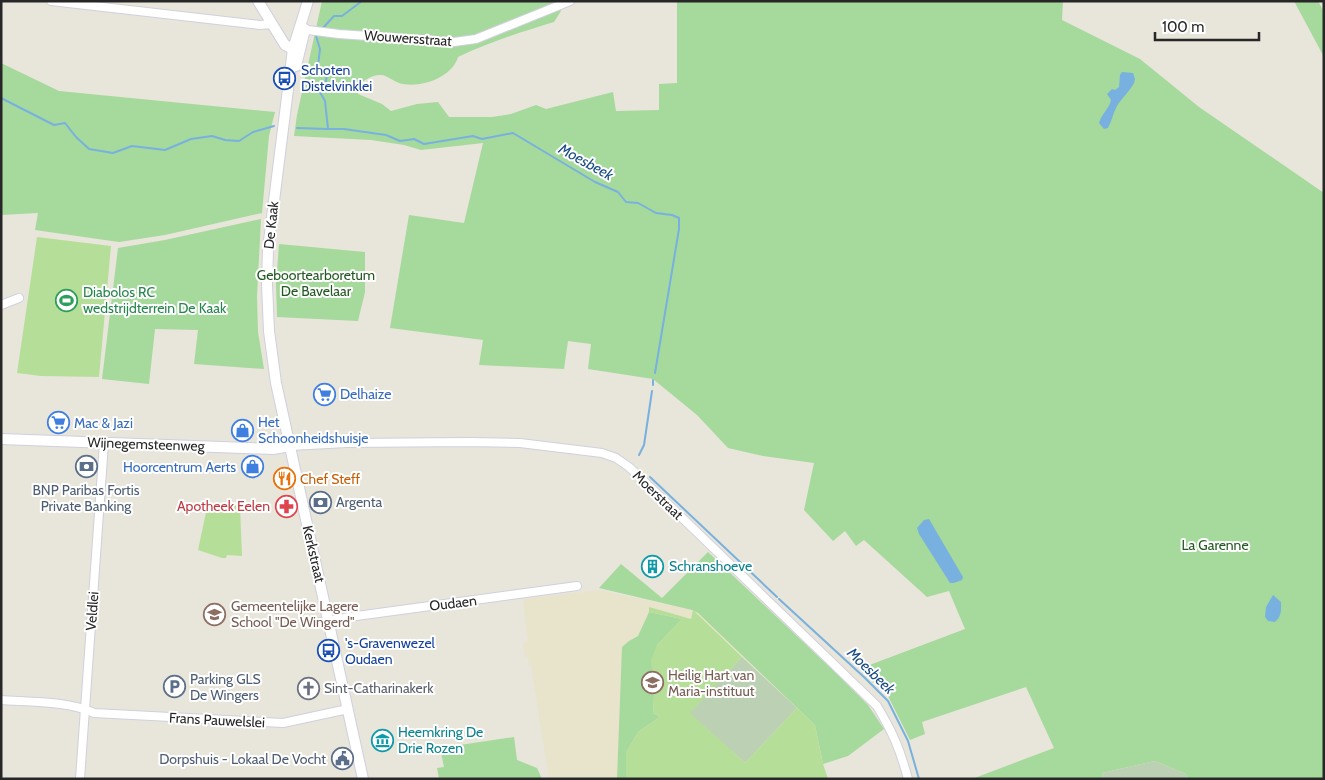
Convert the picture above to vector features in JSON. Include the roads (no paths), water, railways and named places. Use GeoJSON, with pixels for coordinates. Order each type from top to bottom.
{"type":"FeatureCollection","features":[{"type":"Feature","properties":{"kind":"main road"},"geometry":{"type":"LineString","coordinates":[[258,1],[285,45],[293,49]]}},
{"type":"Feature","properties":{"kind":"main road"},"geometry":{"type":"LineString","coordinates":[[289,89],[309,1]]}},
{"type":"Feature","properties":{"kind":"main road"},"geometry":{"type":"LineString","coordinates":[[289,89],[293,49],[302,30]]}},
{"type":"Feature","properties":{"kind":"main road","name":"De Kaak"},"geometry":{"type":"LineString","coordinates":[[289,89],[272,215],[267,285],[269,330],[276,384],[290,446]]}},
{"type":"Feature","properties":{"kind":"main road","name":"Wijnegemsteenweg"},"geometry":{"type":"LineString","coordinates":[[1,439],[273,449],[290,446]]}},
{"type":"Feature","properties":{"kind":"main road","name":"Kerkstraat"},"geometry":{"type":"LineString","coordinates":[[290,446],[363,779]]}},
{"type":"Feature","properties":{"kind":"street"},"geometry":{"type":"LineString","coordinates":[[51,1],[260,25],[272,24]]}},
{"type":"Feature","properties":{"kind":"street","name":"Wouwersstraat"},"geometry":{"type":"LineString","coordinates":[[302,30],[454,42],[476,39],[570,1]]}},
{"type":"Feature","properties":{"kind":"street"},"geometry":{"type":"LineString","coordinates":[[1,305],[19,298]]}},
{"type":"Feature","properties":{"kind":"street","name":"Veldlei"},"geometry":{"type":"LineString","coordinates":[[80,779],[104,443]]}},
{"type":"Feature","properties":{"kind":"street","name":"Moerstraat"},"geometry":{"type":"LineString","coordinates":[[290,446],[345,443],[520,443],[602,453],[616,458],[629,467],[674,509],[877,706],[895,738],[908,779]]}},
{"type":"Feature","properties":{"kind":"street","name":"Oudaen"},"geometry":{"type":"LineString","coordinates":[[317,623],[577,586]]}},
{"type":"Feature","properties":{"kind":"street","name":"Frans Pauwelslei"},"geometry":{"type":"LineString","coordinates":[[1,700],[49,703],[85,709],[94,713],[270,723],[293,722],[348,709]]}},
{"type":"Feature","properties":{"kind":"water"},"geometry":{"type":"Polygon","coordinates":[[[1122,72],[1133,73],[1134,83],[1117,106],[1108,128],[1104,129],[1099,123],[1111,100],[1107,94],[1112,89],[1115,90],[1119,87],[1122,72]]]}},
{"type":"Feature","properties":{"kind":"water"},"geometry":{"type":"Polygon","coordinates":[[[929,519],[963,577],[962,580],[950,583],[919,534],[917,528],[924,520],[929,519]]]}},
{"type":"Feature","properties":{"kind":"water"},"geometry":{"type":"Polygon","coordinates":[[[1273,595],[1281,602],[1280,615],[1275,622],[1268,621],[1265,617],[1266,607],[1273,595]]]}},
{"type":"Feature","properties":{"kind":"waterway"},"geometry":{"type":"LineString","coordinates":[[322,29],[334,16],[342,16],[362,1]]}},
{"type":"Feature","properties":{"kind":"waterway"},"geometry":{"type":"LineString","coordinates":[[297,128],[328,129],[325,101],[317,87],[326,81],[327,74],[318,66],[320,49],[317,34]]}},
{"type":"Feature","properties":{"kind":"waterway"},"geometry":{"type":"LineString","coordinates":[[1,98],[54,125],[65,123],[89,149],[113,153],[132,146],[165,150],[191,139],[212,136],[225,140],[239,141],[253,132],[274,126]]}},
{"type":"Feature","properties":{"kind":"waterway","name":"Moesbeek"},"geometry":{"type":"LineString","coordinates":[[328,129],[344,129],[386,135],[400,141],[414,139],[424,144],[473,136],[482,139],[513,133],[595,182],[618,192],[626,202],[638,203],[656,213],[679,218],[679,229],[655,373]]}},
{"type":"Feature","properties":{"kind":"waterway","name":"Moesbeek"},"geometry":{"type":"LineString","coordinates":[[653,380],[653,385]]}},
{"type":"Feature","properties":{"kind":"waterway","name":"Moesbeek"},"geometry":{"type":"LineString","coordinates":[[639,455],[644,445],[652,391]]}},
{"type":"Feature","properties":{"kind":"waterway","name":"Moesbeek"},"geometry":{"type":"LineString","coordinates":[[650,477],[777,597]]}},
{"type":"Feature","properties":{"kind":"waterway","name":"Moesbeek"},"geometry":{"type":"LineString","coordinates":[[779,599],[888,701],[908,741],[919,779]]}},
{"type":"Feature","properties":{"kind":"place","name":"Schoten Distelvinklei"},"geometry":{"type":"Point","coordinates":[285,78]}},
{"type":"Feature","properties":{"kind":"place","name":"Diabolos RC wedstrijdterrein De Kaak"},"geometry":{"type":"Point","coordinates":[67,300]}},
{"type":"Feature","properties":{"kind":"place","name":"Delhaize"},"geometry":{"type":"Point","coordinates":[324,394]}},
{"type":"Feature","properties":{"kind":"place","name":"Mac & Jazi"},"geometry":{"type":"Point","coordinates":[58,423]}},
{"type":"Feature","properties":{"kind":"place","name":"Het Schoonheidshuisje"},"geometry":{"type":"Point","coordinates":[242,430]}},
{"type":"Feature","properties":{"kind":"place","name":"BNP Paribas Fortis Private Banking"},"geometry":{"type":"Point","coordinates":[86,467]}},
{"type":"Feature","properties":{"kind":"place","name":"Hoorcentrum Aerts"},"geometry":{"type":"Point","coordinates":[252,467]}},
{"type":"Feature","properties":{"kind":"place","name":"Chef Steff"},"geometry":{"type":"Point","coordinates":[284,479]}},
{"type":"Feature","properties":{"kind":"place","name":"Argenta"},"geometry":{"type":"Point","coordinates":[320,502]}},
{"type":"Feature","properties":{"kind":"place","name":"Apotheek Eelen"},"geometry":{"type":"Point","coordinates":[286,506]}},
{"type":"Feature","properties":{"kind":"place","name":"Schranshoeve"},"geometry":{"type":"Point","coordinates":[653,566]}},
{"type":"Feature","properties":{"kind":"place","name":"Gemeentelijke Lagere School \"De Wingerd\""},"geometry":{"type":"Point","coordinates":[215,614]}},
{"type":"Feature","properties":{"kind":"place","name":"'s-Gravenwezel Oudaen"},"geometry":{"type":"Point","coordinates":[329,651]}},
{"type":"Feature","properties":{"kind":"place","name":"Heilig Hart van Maria-instituut"},"geometry":{"type":"Point","coordinates":[652,683]}},
{"type":"Feature","properties":{"kind":"place","name":"Parking GLS De Wingers"},"geometry":{"type":"Point","coordinates":[174,687]}},
{"type":"Feature","properties":{"kind":"place","name":"Sint-Catharinakerk"},"geometry":{"type":"Point","coordinates":[308,688]}},
{"type":"Feature","properties":{"kind":"place","name":"Heemkring De Drie Rozen"},"geometry":{"type":"Point","coordinates":[382,740]}},
{"type":"Feature","properties":{"kind":"place","name":"Dorpshuis - Lokaal De Vocht"},"geometry":{"type":"Point","coordinates":[342,759]}},
{"type":"Feature","properties":{"kind":"park label","name":"Geboortearboretum De Bavelaar"},"geometry":{"type":"Point","coordinates":[316,284]}},
{"type":"Feature","properties":{"kind":"park label","name":"La Garenne"},"geometry":{"type":"Point","coordinates":[1215,545]}}]}
